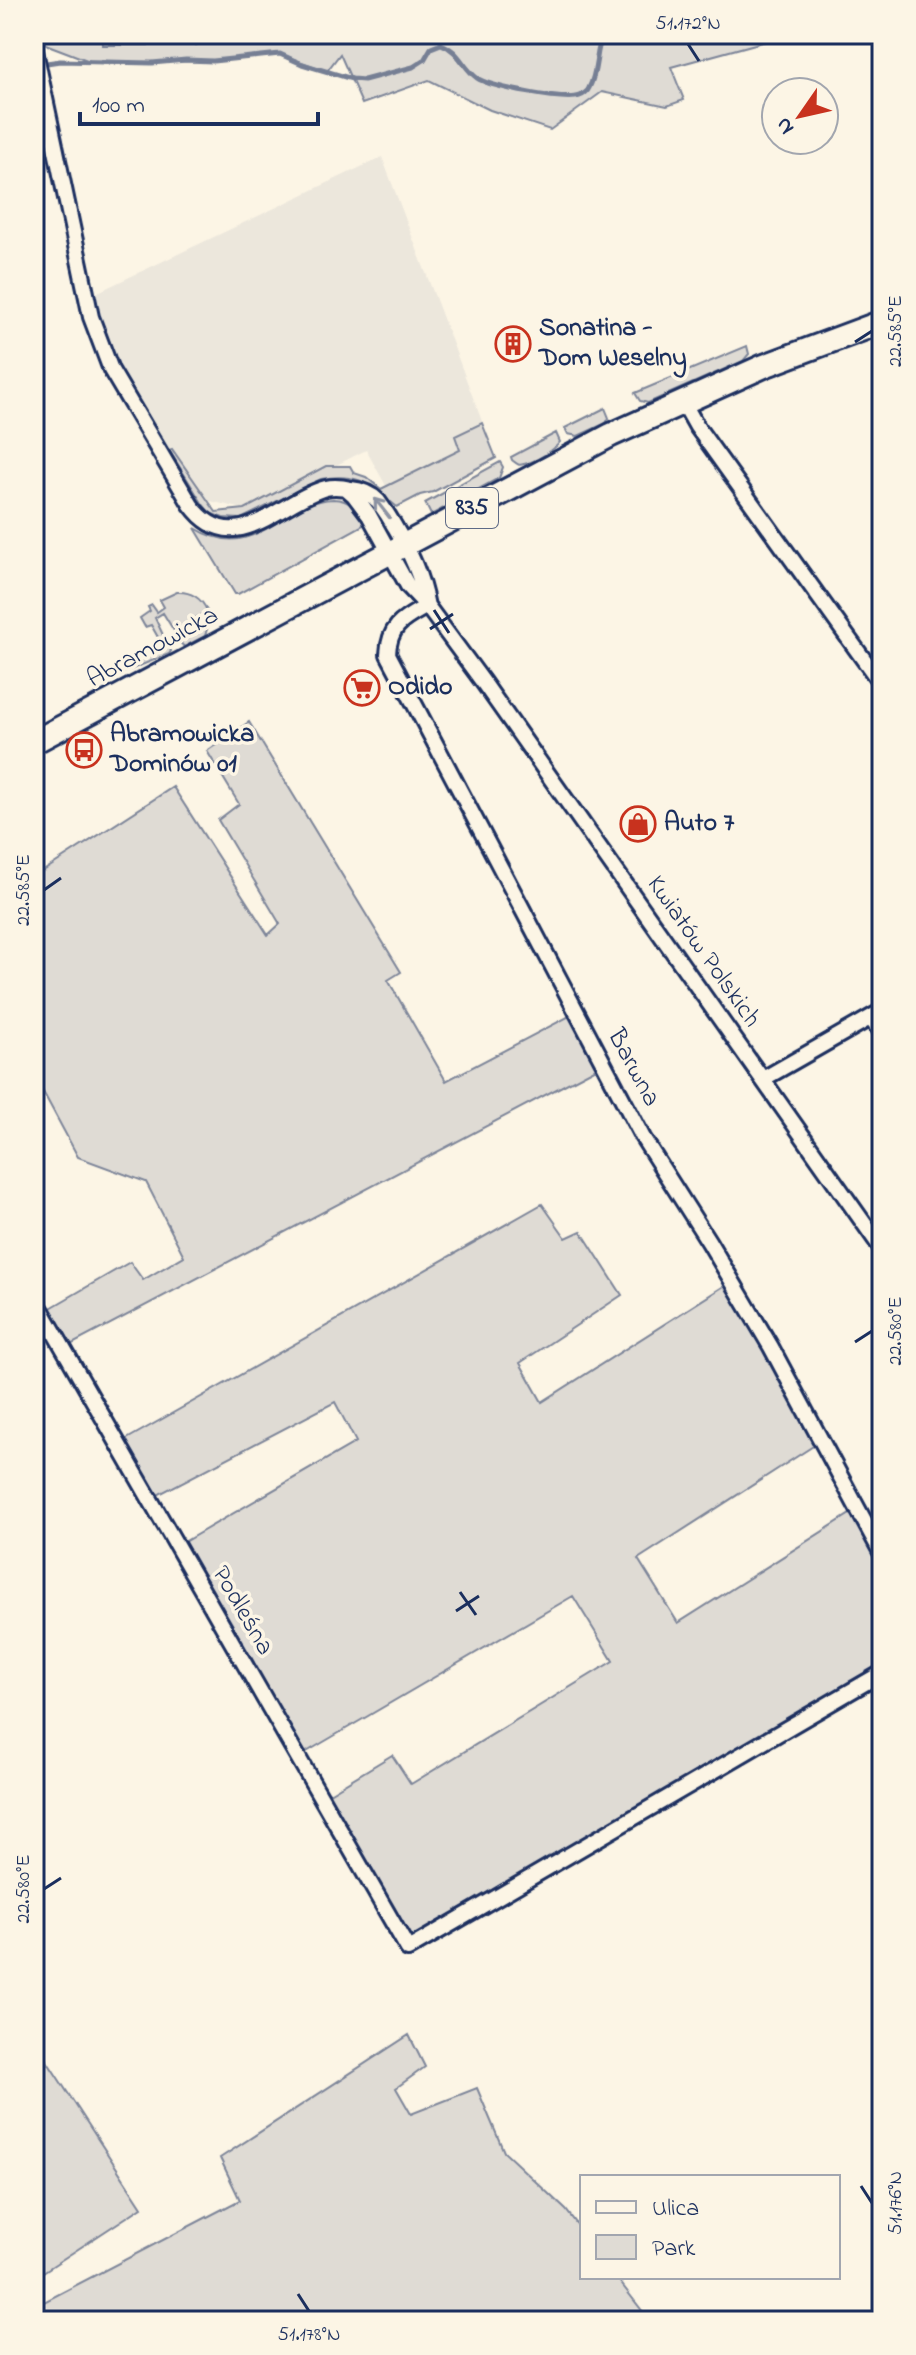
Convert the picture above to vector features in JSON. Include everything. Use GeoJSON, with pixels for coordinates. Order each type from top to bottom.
{"type":"FeatureCollection","features":[{"type":"Feature","properties":{"kind":"main road","name":"835"},"geometry":{"type":"LineString","coordinates":[[397,548],[611,435],[774,362],[882,322]]}},
{"type":"Feature","properties":{"kind":"main road","name":"Abramowicka"},"geometry":{"type":"LineString","coordinates":[[34,742],[397,548]]}},
{"type":"Feature","properties":{"kind":"street","name":"Kwiatów Polskich"},"geometry":{"type":"LineString","coordinates":[[34,46],[91,317],[111,370],[196,511],[220,528],[242,529],[316,492],[333,487],[346,488],[363,506],[397,548],[408,586],[427,606],[882,1249]]}},
{"type":"Feature","properties":{"kind":"street"},"geometry":{"type":"LineString","coordinates":[[683,402],[697,427],[882,685]]}},
{"type":"Feature","properties":{"kind":"street","name":"Barwna"},"geometry":{"type":"LineString","coordinates":[[427,606],[397,626],[389,638],[388,654],[643,1138],[771,1347],[882,1554]]}},
{"type":"Feature","properties":{"kind":"street"},"geometry":{"type":"LineString","coordinates":[[763,1079],[876,1014],[882,1033]]}},
{"type":"Feature","properties":{"kind":"street","name":"Podleśna"},"geometry":{"type":"LineString","coordinates":[[34,1297],[408,1949],[882,1673]]}},
{"type":"Feature","properties":{"kind":"shaded area"},"geometry":{"type":"Polygon","coordinates":[[[100,34],[224,34],[195,45],[103,45],[100,34]]]}},
{"type":"Feature","properties":{"kind":"shaded area"},"geometry":{"type":"Polygon","coordinates":[[[382,157],[494,453],[393,498],[366,450],[248,510],[206,500],[172,450],[169,450],[120,366],[103,327],[96,293],[382,157]]]}},
{"type":"Feature","properties":{"kind":"green space"},"geometry":{"type":"Polygon","coordinates":[[[39,34],[100,34],[103,45],[195,45],[224,34],[764,34],[766,41],[671,67],[684,100],[667,106],[602,92],[550,130],[490,110],[429,80],[362,104],[340,54],[327,71],[280,54],[213,61],[95,63],[48,45],[40,40],[39,34]]]}},
{"type":"Feature","properties":{"kind":"green space"},"geometry":{"type":"Polygon","coordinates":[[[747,346],[749,354],[743,361],[648,403],[640,401],[635,393],[747,346]]]}},
{"type":"Feature","properties":{"kind":"green space"},"geometry":{"type":"Polygon","coordinates":[[[605,408],[609,418],[606,423],[578,436],[568,434],[565,428],[605,408]]]}},
{"type":"Feature","properties":{"kind":"green space"},"geometry":{"type":"Polygon","coordinates":[[[482,423],[496,458],[433,492],[397,507],[391,502],[388,504],[375,489],[359,480],[331,478],[321,479],[241,519],[223,518],[210,513],[202,503],[169,450],[172,449],[216,512],[245,509],[326,466],[350,466],[354,473],[366,477],[381,489],[460,450],[455,436],[482,423]]]}},
{"type":"Feature","properties":{"kind":"green space"},"geometry":{"type":"Polygon","coordinates":[[[556,433],[560,442],[544,456],[522,465],[512,460],[511,457],[556,433]]]}},
{"type":"Feature","properties":{"kind":"green space"},"geometry":{"type":"Polygon","coordinates":[[[500,462],[503,467],[499,478],[431,515],[425,503],[500,462]]]}},
{"type":"Feature","properties":{"kind":"green space"},"geometry":{"type":"Polygon","coordinates":[[[333,499],[349,503],[367,523],[238,594],[235,594],[195,528],[216,537],[235,539],[252,536],[315,502],[333,499]]]}},
{"type":"Feature","properties":{"kind":"green space"},"geometry":{"type":"Polygon","coordinates":[[[177,592],[195,596],[207,611],[174,631],[163,613],[155,618],[164,637],[159,639],[151,625],[145,627],[140,618],[150,611],[148,607],[152,605],[157,612],[164,607],[160,600],[177,592]]]}},
{"type":"Feature","properties":{"kind":"green space"},"geometry":{"type":"Polygon","coordinates":[[[209,622],[205,636],[184,647],[178,640],[209,622]]]}},
{"type":"Feature","properties":{"kind":"green space"},"geometry":{"type":"Polygon","coordinates":[[[169,645],[169,654],[107,679],[169,645]]]}},
{"type":"Feature","properties":{"kind":"green space"},"geometry":{"type":"Polygon","coordinates":[[[249,722],[401,972],[388,980],[446,1081],[577,1012],[604,1064],[63,1349],[42,1313],[130,1262],[143,1280],[184,1256],[146,1182],[78,1157],[34,1075],[34,877],[173,787],[268,935],[280,924],[218,820],[239,804],[207,751],[249,722]]]}},
{"type":"Feature","properties":{"kind":"green space"},"geometry":{"type":"Polygon","coordinates":[[[542,1204],[566,1238],[581,1231],[622,1295],[520,1363],[542,1402],[732,1281],[821,1441],[638,1559],[678,1623],[858,1509],[882,1554],[882,1673],[408,1949],[321,1798],[392,1755],[411,1784],[613,1661],[573,1596],[298,1757],[177,1546],[356,1442],[335,1402],[150,1499],[118,1444],[542,1204]]]}},
{"type":"Feature","properties":{"kind":"green space"},"geometry":{"type":"Polygon","coordinates":[[[409,2035],[425,2067],[396,2088],[411,2114],[477,2088],[504,2152],[566,2210],[580,2228],[580,2279],[618,2279],[650,2321],[34,2321],[34,2307],[240,2200],[220,2158],[409,2035]]]}},
{"type":"Feature","properties":{"kind":"green space"},"geometry":{"type":"Polygon","coordinates":[[[34,2041],[142,2207],[34,2278],[34,2202],[38,2199],[34,2193],[34,2041]]]}},
{"type":"Feature","properties":{"kind":"waterway"},"geometry":{"type":"LineString","coordinates":[[40,64],[60,61],[213,61],[280,54],[302,64],[364,80],[413,67],[424,60],[431,48],[441,44],[452,50],[472,74],[485,82],[528,93],[572,97],[588,89],[603,34]]}},
{"type":"Feature","properties":{"kind":"place","name":"Sonatina - Dom Weselny"},"geometry":{"type":"Point","coordinates":[513,344]}},
{"type":"Feature","properties":{"kind":"place","name":"Odido"},"geometry":{"type":"Point","coordinates":[362,688]}},
{"type":"Feature","properties":{"kind":"place","name":"Abramowicka Dominów 01"},"geometry":{"type":"Point","coordinates":[84,750]}},
{"type":"Feature","properties":{"kind":"place","name":"Auto 7"},"geometry":{"type":"Point","coordinates":[638,824]}}]}
